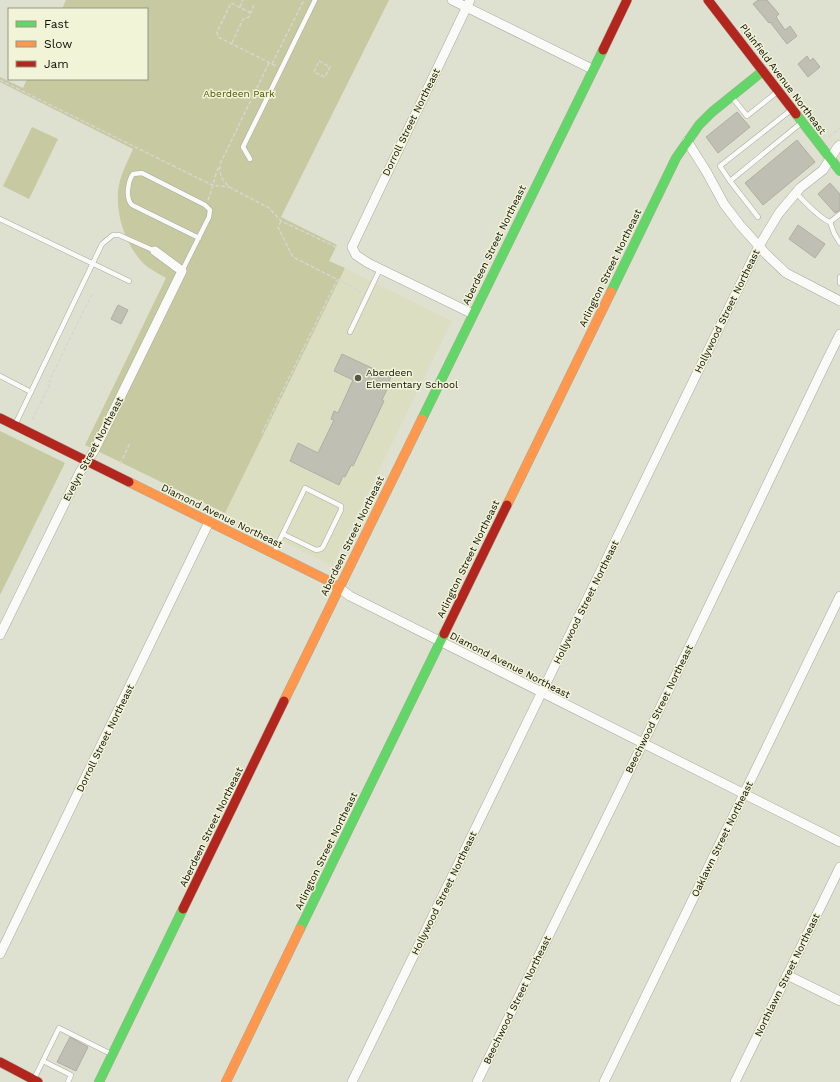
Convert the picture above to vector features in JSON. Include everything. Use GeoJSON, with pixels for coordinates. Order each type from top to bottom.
{"type":"FeatureCollection","features":[{"type":"Feature","properties":{"kind":"street"},"geometry":{"type":"LineString","coordinates":[[452,0],[469,4],[592,69]]}},
{"type":"Feature","properties":{"kind":"street","name":"Aberdeen Street Northeast"},"geometry":{"type":"LineString","coordinates":[[100,1082],[339,588],[627,0]]}},
{"type":"Feature","properties":{"kind":"street","name":"Plainfield Avenue Northeast"},"geometry":{"type":"LineString","coordinates":[[708,0],[840,171]]}},
{"type":"Feature","properties":{"kind":"street","name":"Dorroll Street Northeast"},"geometry":{"type":"LineString","coordinates":[[380,269],[356,255],[352,250],[352,244],[469,4]]}},
{"type":"Feature","properties":{"kind":"street","name":"Arlington Street Northeast"},"geometry":{"type":"LineString","coordinates":[[226,1082],[666,177],[687,141],[708,116],[763,70]]}},
{"type":"Feature","properties":{"kind":"street"},"geometry":{"type":"LineString","coordinates":[[687,141],[724,204],[759,246],[786,273],[840,300]]}},
{"type":"Feature","properties":{"kind":"street","name":"Hollywood Street Northeast"},"geometry":{"type":"LineString","coordinates":[[352,1082],[759,246],[779,213],[800,188],[823,170],[840,145]]}},
{"type":"Feature","properties":{"kind":"street"},"geometry":{"type":"LineString","coordinates":[[155,251],[182,271]]}},
{"type":"Feature","properties":{"kind":"street"},"geometry":{"type":"LineString","coordinates":[[380,269],[473,314]]}},
{"type":"Feature","properties":{"kind":"street","name":"Evelyn Street Northeast"},"geometry":{"type":"LineString","coordinates":[[0,635],[80,472],[94,451],[182,271]]}},
{"type":"Feature","properties":{"kind":"street","name":"Beechwood Street Northeast"},"geometry":{"type":"LineString","coordinates":[[477,1082],[840,334]]}},
{"type":"Feature","properties":{"kind":"street","name":"Diamond Avenue Northeast"},"geometry":{"type":"LineString","coordinates":[[0,418],[329,581],[350,596],[440,642],[840,842]]}},
{"type":"Feature","properties":{"kind":"street","name":"Dorroll Street Northeast"},"geometry":{"type":"LineString","coordinates":[[0,954],[209,522]]}},
{"type":"Feature","properties":{"kind":"street","name":"Oaklawn Street Northeast"},"geometry":{"type":"LineString","coordinates":[[604,1082],[840,596]]}},
{"type":"Feature","properties":{"kind":"street","name":"Northlawn Street Northeast"},"geometry":{"type":"LineString","coordinates":[[735,1082],[840,868]]}},
{"type":"Feature","properties":{"kind":"street"},"geometry":{"type":"LineString","coordinates":[[787,975],[840,1001]]}},
{"type":"Feature","properties":{"kind":"street"},"geometry":{"type":"LineString","coordinates":[[0,1062],[36,1081]]}},
{"type":"Feature","properties":{"kind":"lane"},"geometry":{"type":"LineString","coordinates":[[250,159],[243,147],[315,0]]}},
{"type":"Feature","properties":{"kind":"lane"},"geometry":{"type":"LineString","coordinates":[[732,96],[747,116],[779,91]]}},
{"type":"Feature","properties":{"kind":"lane"},"geometry":{"type":"LineString","coordinates":[[758,218],[720,166],[792,109]]}},
{"type":"Feature","properties":{"kind":"lane"},"geometry":{"type":"LineString","coordinates":[[730,181],[802,122]]}},
{"type":"Feature","properties":{"kind":"lane"},"geometry":{"type":"LineString","coordinates":[[182,271],[199,238],[210,214],[210,210],[205,204],[142,173],[133,174],[128,197],[129,202],[132,205],[199,238]]}},
{"type":"Feature","properties":{"kind":"lane"},"geometry":{"type":"LineString","coordinates":[[796,193],[819,216],[830,222],[840,243]]}},
{"type":"Feature","properties":{"kind":"lane"},"geometry":{"type":"LineString","coordinates":[[830,222],[840,214]]}},
{"type":"Feature","properties":{"kind":"lane"},"geometry":{"type":"LineString","coordinates":[[0,218],[129,281]]}},
{"type":"Feature","properties":{"kind":"lane"},"geometry":{"type":"LineString","coordinates":[[15,425],[102,244],[113,235],[120,235],[155,251]]}},
{"type":"Feature","properties":{"kind":"lane"},"geometry":{"type":"LineString","coordinates":[[350,332],[380,269]]}},
{"type":"Feature","properties":{"kind":"lane"},"geometry":{"type":"LineString","coordinates":[[840,277],[840,282]]}},
{"type":"Feature","properties":{"kind":"lane"},"geometry":{"type":"LineString","coordinates":[[0,376],[31,392]]}},
{"type":"Feature","properties":{"kind":"lane"},"geometry":{"type":"LineString","coordinates":[[273,553],[305,488],[341,506],[341,510],[321,549],[316,550],[283,534]]}},
{"type":"Feature","properties":{"kind":"lane"},"geometry":{"type":"LineString","coordinates":[[36,1081],[43,1061],[60,1028],[113,1054]]}},
{"type":"Feature","properties":{"kind":"lane"},"geometry":{"type":"LineString","coordinates":[[43,1061],[71,1076],[68,1082]]}},
{"type":"Feature","properties":{"kind":"path"},"geometry":{"type":"LineString","coordinates":[[240,8],[244,0]]}},
{"type":"Feature","properties":{"kind":"path"},"geometry":{"type":"LineString","coordinates":[[272,64],[304,0]]}},
{"type":"Feature","properties":{"kind":"path"},"geometry":{"type":"LineString","coordinates":[[251,13],[231,3],[217,32],[218,37],[281,69]]}},
{"type":"Feature","properties":{"kind":"path"},"geometry":{"type":"LineString","coordinates":[[232,44],[243,19],[249,17],[254,6]]}},
{"type":"Feature","properties":{"kind":"path"},"geometry":{"type":"LineString","coordinates":[[319,61],[330,67],[325,77],[320,74],[314,72],[319,61]]}},
{"type":"Feature","properties":{"kind":"path"},"geometry":{"type":"LineString","coordinates":[[205,204],[213,189],[212,185],[220,164],[269,63]]}},
{"type":"Feature","properties":{"kind":"path"},"geometry":{"type":"LineString","coordinates":[[0,80],[212,185],[231,188]]}},
{"type":"Feature","properties":{"kind":"path"},"geometry":{"type":"LineString","coordinates":[[828,137],[840,128]]}},
{"type":"Feature","properties":{"kind":"path"},"geometry":{"type":"LineString","coordinates":[[220,164],[221,178],[225,184],[269,208],[281,221],[334,246],[337,249]]}},
{"type":"Feature","properties":{"kind":"path"},"geometry":{"type":"LineString","coordinates":[[281,221],[278,227],[293,257],[368,295]]}},
{"type":"Feature","properties":{"kind":"path"},"geometry":{"type":"LineString","coordinates":[[262,434],[337,280]]}},
{"type":"Feature","properties":{"kind":"path"},"geometry":{"type":"LineString","coordinates":[[32,420],[51,382],[49,381],[92,294]]}},
{"type":"Feature","properties":{"kind":"path"},"geometry":{"type":"LineString","coordinates":[[120,464],[130,443]]}},
{"type":"Feature","properties":{"kind":"shaded area","name":"Aberdeen Elementary School"},"geometry":{"type":"Polygon","coordinates":[[[345,268],[452,321],[332,566],[225,513],[345,268]]]}},
{"type":"Feature","properties":{"kind":"green space","name":"Aberdeen Park"},"geometry":{"type":"Polygon","coordinates":[[[66,0],[389,0],[281,217],[337,245],[329,261],[345,268],[225,513],[85,445],[166,278],[143,263],[132,248],[123,230],[119,211],[118,192],[120,181],[133,149],[0,82],[0,77],[23,88],[27,80],[148,80],[148,8],[62,8],[66,0]]]}},
{"type":"Feature","properties":{"kind":"green space"},"geometry":{"type":"Polygon","coordinates":[[[32,127],[58,139],[29,199],[3,186],[32,127]]]}},
{"type":"Feature","properties":{"kind":"green space"},"geometry":{"type":"Polygon","coordinates":[[[0,431],[65,463],[0,595],[0,431]]]}},
{"type":"Feature","properties":{"kind":"building"},"geometry":{"type":"Polygon","coordinates":[[[758,0],[767,0],[779,14],[776,17],[785,30],[790,26],[797,36],[787,44],[770,22],[769,23],[753,4],[758,0]]]}},
{"type":"Feature","properties":{"kind":"building"},"geometry":{"type":"Polygon","coordinates":[[[807,56],[810,61],[813,58],[820,67],[808,77],[798,64],[807,56]]]}},
{"type":"Feature","properties":{"kind":"building"},"geometry":{"type":"Polygon","coordinates":[[[737,112],[750,127],[718,153],[706,137],[737,112]]]}},
{"type":"Feature","properties":{"kind":"building"},"geometry":{"type":"Polygon","coordinates":[[[797,140],[815,162],[763,205],[745,183],[797,140]]]}},
{"type":"Feature","properties":{"kind":"building"},"geometry":{"type":"Polygon","coordinates":[[[830,183],[840,194],[840,210],[835,213],[818,194],[830,183]]]}},
{"type":"Feature","properties":{"kind":"building"},"geometry":{"type":"Polygon","coordinates":[[[798,225],[825,244],[815,258],[789,239],[798,225]]]}},
{"type":"Feature","properties":{"kind":"building"},"geometry":{"type":"Polygon","coordinates":[[[118,305],[128,310],[121,324],[111,319],[118,305]]]}},
{"type":"Feature","properties":{"kind":"building","name":"Aberdeen Elementary School"},"geometry":{"type":"Polygon","coordinates":[[[342,354],[391,377],[382,400],[384,401],[353,466],[351,465],[345,477],[343,476],[339,485],[290,461],[298,443],[318,453],[334,420],[331,419],[334,411],[338,413],[353,380],[334,371],[342,354]]]}},
{"type":"Feature","properties":{"kind":"building"},"geometry":{"type":"Polygon","coordinates":[[[70,1037],[88,1047],[76,1071],[57,1062],[70,1037]]]}},
{"type":"Feature","properties":{"kind":"traffic: fast"},"geometry":{"type":"LineString","coordinates":[[422,419],[603,50]]}},
{"type":"Feature","properties":{"kind":"traffic: fast"},"geometry":{"type":"LineString","coordinates":[[611,292],[676,158],[699,125],[712,112],[763,71]]}},
{"type":"Feature","properties":{"kind":"traffic: fast"},"geometry":{"type":"LineString","coordinates":[[796,114],[840,171]]}},
{"type":"Feature","properties":{"kind":"traffic: fast"},"geometry":{"type":"LineString","coordinates":[[300,929],[444,634]]}},
{"type":"Feature","properties":{"kind":"traffic: fast"},"geometry":{"type":"LineString","coordinates":[[99,1082],[183,909]]}},
{"type":"Feature","properties":{"kind":"traffic: slow"},"geometry":{"type":"LineString","coordinates":[[507,505],[611,292]]}},
{"type":"Feature","properties":{"kind":"traffic: slow"},"geometry":{"type":"LineString","coordinates":[[284,701],[422,419]]}},
{"type":"Feature","properties":{"kind":"traffic: slow"},"geometry":{"type":"LineString","coordinates":[[129,482],[329,581],[339,588]]}},
{"type":"Feature","properties":{"kind":"traffic: slow"},"geometry":{"type":"LineString","coordinates":[[226,1082],[300,929]]}},
{"type":"Feature","properties":{"kind":"traffic: jam"},"geometry":{"type":"LineString","coordinates":[[603,50],[627,0]]}},
{"type":"Feature","properties":{"kind":"traffic: jam"},"geometry":{"type":"LineString","coordinates":[[708,0],[796,114]]}},
{"type":"Feature","properties":{"kind":"traffic: jam"},"geometry":{"type":"LineString","coordinates":[[0,418],[129,482]]}},
{"type":"Feature","properties":{"kind":"traffic: jam"},"geometry":{"type":"LineString","coordinates":[[444,634],[507,505]]}},
{"type":"Feature","properties":{"kind":"traffic: jam"},"geometry":{"type":"LineString","coordinates":[[183,909],[284,701]]}},
{"type":"Feature","properties":{"kind":"traffic: jam"},"geometry":{"type":"LineString","coordinates":[[0,1062],[38,1082]]}},
{"type":"Feature","properties":{"kind":"place","name":"Aberdeen Elementary School"},"geometry":{"type":"Point","coordinates":[358,378]}}]}
